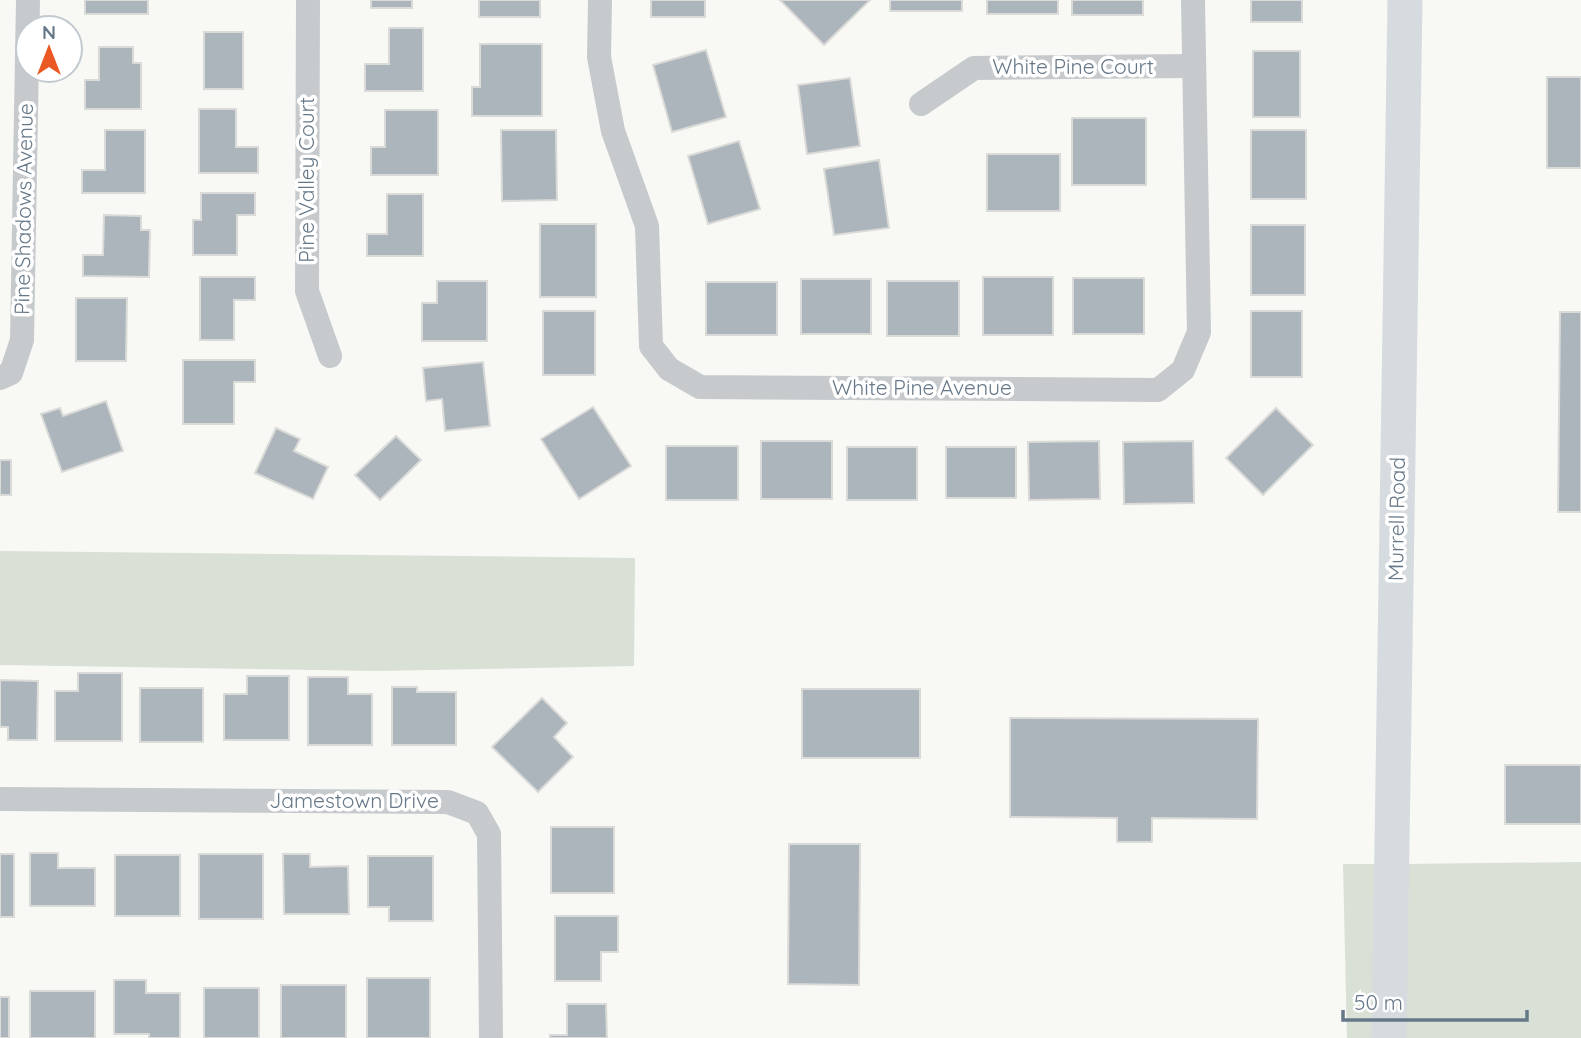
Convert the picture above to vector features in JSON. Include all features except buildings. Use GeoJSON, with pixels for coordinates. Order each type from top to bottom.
{"type":"FeatureCollection","features":[{"type":"Feature","properties":{"kind":"street","name":"Pine Shadows Avenue"},"geometry":{"type":"LineString","coordinates":[[5,376],[22,340],[28,0]]}},
{"type":"Feature","properties":{"kind":"street","name":"Pine Valley Court"},"geometry":{"type":"LineString","coordinates":[[308,0],[307,290],[330,356]]}},
{"type":"Feature","properties":{"kind":"street","name":"White Pine Avenue"},"geometry":{"type":"LineString","coordinates":[[600,0],[599,57],[613,131],[648,226],[651,346],[669,369],[700,387],[1158,390],[1182,370],[1199,332],[1193,0]]}},
{"type":"Feature","properties":{"kind":"street","name":"Murrell Road"},"geometry":{"type":"LineString","coordinates":[[1389,1038],[1405,0]]}},
{"type":"Feature","properties":{"kind":"street","name":"White Pine Court"},"geometry":{"type":"LineString","coordinates":[[921,104],[974,68],[1193,66]]}},
{"type":"Feature","properties":{"kind":"street","name":"Jamestown Drive"},"geometry":{"type":"LineString","coordinates":[[0,799],[448,802],[477,813],[489,834],[491,1038]]}},
{"type":"Feature","properties":{"kind":"shaded area"},"geometry":{"type":"Polygon","coordinates":[[[0,551],[635,558],[634,666],[376,671],[0,665],[0,551]]]}},
{"type":"Feature","properties":{"kind":"shaded area"},"geometry":{"type":"Polygon","coordinates":[[[1581,862],[1581,1038],[1401,1038],[1404,864],[1581,862]]]}},
{"type":"Feature","properties":{"kind":"shaded area"},"geometry":{"type":"Polygon","coordinates":[[[1343,864],[1379,864],[1376,1038],[1347,1038],[1343,864]]]}}]}
